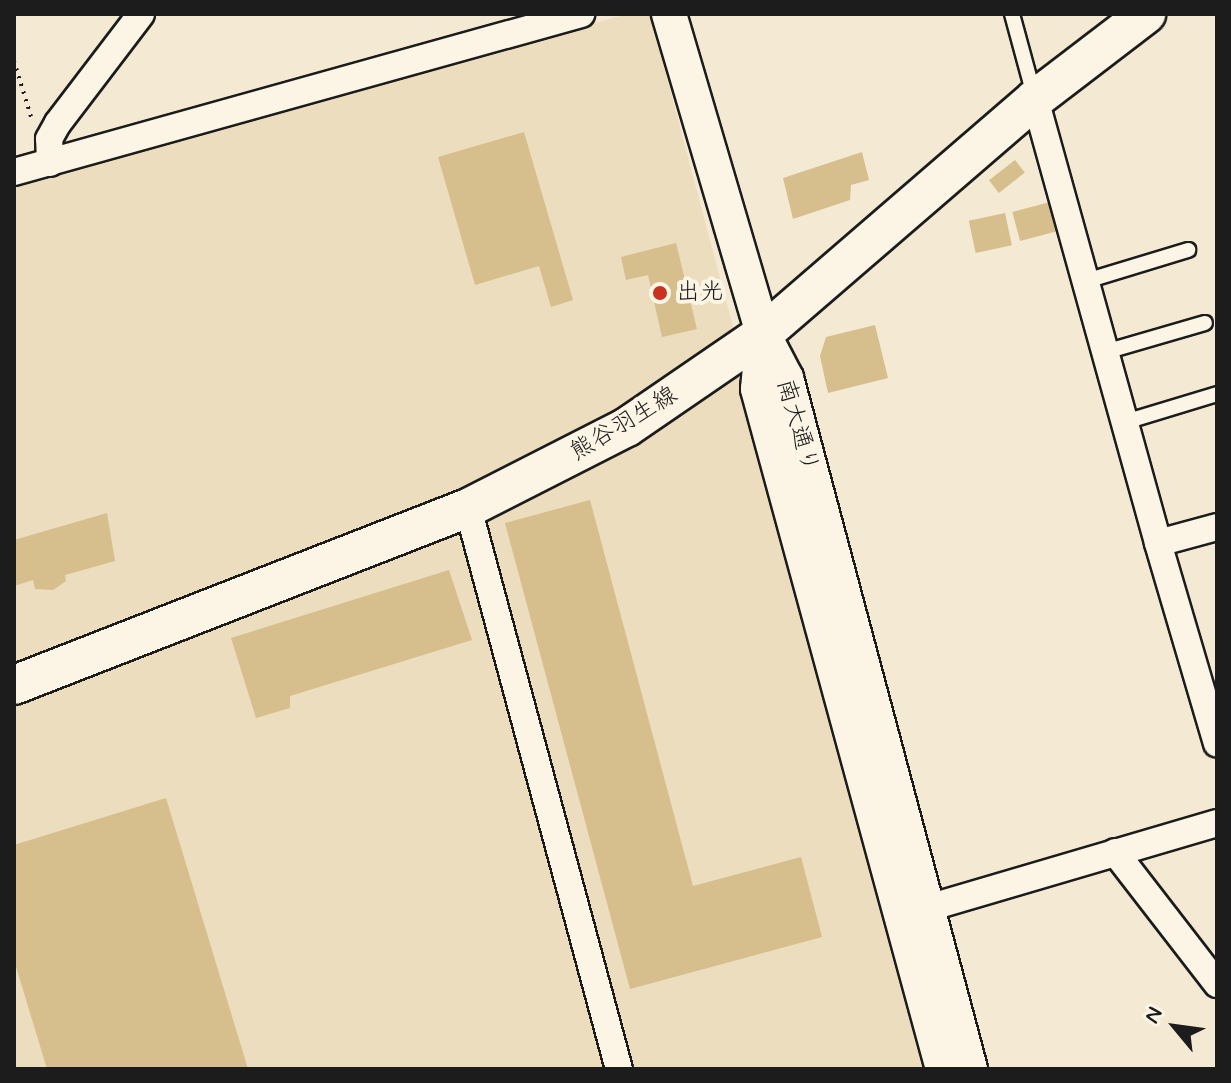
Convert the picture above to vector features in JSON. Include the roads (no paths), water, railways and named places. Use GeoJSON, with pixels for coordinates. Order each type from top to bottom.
{"type":"FeatureCollection","features":[{"type":"Feature","properties":{"kind":"main road","name":"熊谷羽生線"},"geometry":{"type":"LineString","coordinates":[[14,685],[468,508],[627,427],[763,334],[1035,99],[1146,14]]}},
{"type":"Feature","properties":{"kind":"street"},"geometry":{"type":"LineString","coordinates":[[49,151],[141,14]]}},
{"type":"Feature","properties":{"kind":"street"},"geometry":{"type":"LineString","coordinates":[[14,172],[49,151],[581,14]]}},
{"type":"Feature","properties":{"kind":"street","name":"南大通り"},"geometry":{"type":"LineString","coordinates":[[669,14],[763,334],[786,378],[912,913],[943,1069]]}},
{"type":"Feature","properties":{"kind":"street"},"geometry":{"type":"LineString","coordinates":[[1035,99],[1217,744]]}},
{"type":"Feature","properties":{"kind":"street"},"geometry":{"type":"LineString","coordinates":[[468,508],[619,1069]]}},
{"type":"Feature","properties":{"kind":"street"},"geometry":{"type":"LineString","coordinates":[[1158,543],[1217,527]]}},
{"type":"Feature","properties":{"kind":"street"},"geometry":{"type":"LineString","coordinates":[[912,913],[1217,823]]}},
{"type":"Feature","properties":{"kind":"street"},"geometry":{"type":"LineString","coordinates":[[1115,852],[1217,984]]}},
{"type":"Feature","properties":{"kind":"street","name":"南大通り"},"geometry":{"type":"LineString","coordinates":[[912,913],[970,1069]]}},
{"type":"Feature","properties":{"kind":"lane"},"geometry":{"type":"LineString","coordinates":[[1012,14],[1035,99]]}},
{"type":"Feature","properties":{"kind":"lane"},"geometry":{"type":"LineString","coordinates":[[1086,281],[1188,250]]}},
{"type":"Feature","properties":{"kind":"lane"},"geometry":{"type":"LineString","coordinates":[[1105,352],[1205,323]]}},
{"type":"Feature","properties":{"kind":"lane"},"geometry":{"type":"LineString","coordinates":[[1125,422],[1217,394]]}},
{"type":"Feature","properties":{"kind":"place","name":"出光"},"geometry":{"type":"Point","coordinates":[660,293]}}]}
